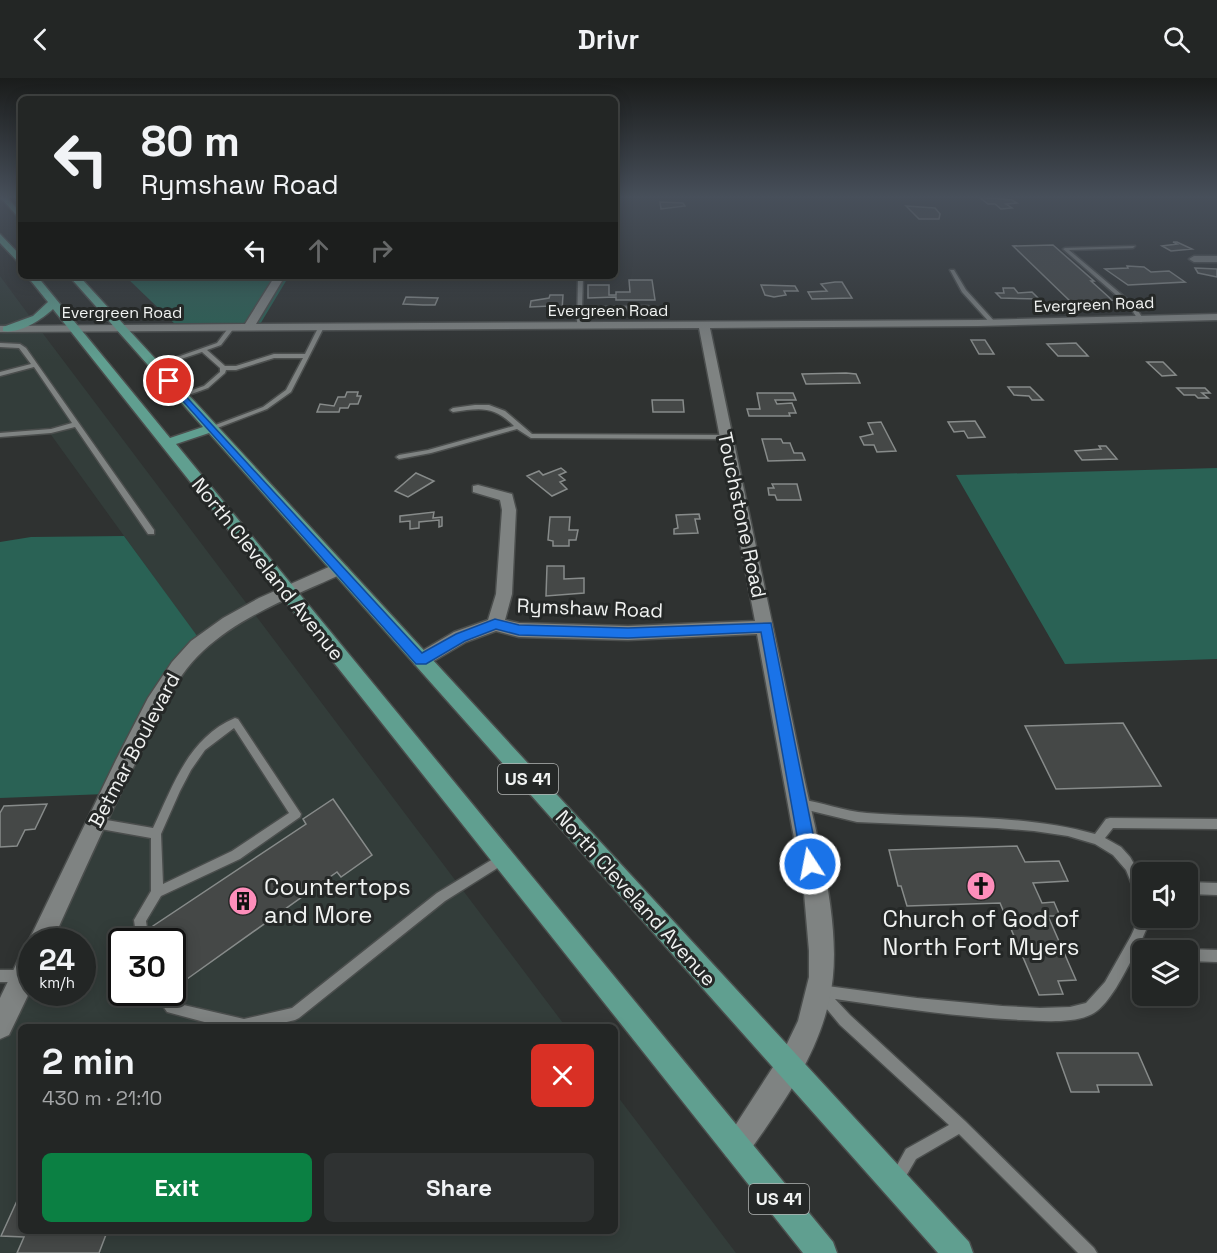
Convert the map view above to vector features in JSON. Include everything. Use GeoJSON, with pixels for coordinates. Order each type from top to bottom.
{"type":"FeatureCollection","features":[{"type":"Feature","properties":{"kind":"main road","name":"North Cleveland Avenue"},"geometry":{"type":"LineString","coordinates":[[34,279],[822,1253]]}},
{"type":"Feature","properties":{"kind":"main road","name":"North Cleveland Avenue"},"geometry":{"type":"LineString","coordinates":[[77,279],[958,1253]]}},
{"type":"Feature","properties":{"kind":"main road"},"geometry":{"type":"LineString","coordinates":[[3,329],[37,318],[52,303]]}},
{"type":"Feature","properties":{"kind":"main road"},"geometry":{"type":"LineString","coordinates":[[166,443],[212,428]]}},
{"type":"Feature","properties":{"kind":"street"},"geometry":{"type":"LineString","coordinates":[[1194,259],[1217,260]]}},
{"type":"Feature","properties":{"kind":"street"},"geometry":{"type":"LineString","coordinates":[[249,327],[278,279]]}},
{"type":"Feature","properties":{"kind":"street","name":"Evergreen Road"},"geometry":{"type":"LineString","coordinates":[[3,329],[704,326],[993,323],[1217,317]]}},
{"type":"Feature","properties":{"kind":"street","name":"Touchstone Road"},"geometry":{"type":"LineString","coordinates":[[704,326],[766,627],[799,804],[814,885],[823,967],[819,991],[806,1033],[791,1069],[736,1146]]}},
{"type":"Feature","properties":{"kind":"street"},"geometry":{"type":"LineString","coordinates":[[478,489],[507,497],[509,510],[504,594],[495,624]]}},
{"type":"Feature","properties":{"kind":"street","name":"Betmar Boulevard"},"geometry":{"type":"LineString","coordinates":[[46,928],[95,823],[155,704],[179,665],[215,632],[340,568]]}},
{"type":"Feature","properties":{"kind":"street","name":"Rymshaw Road"},"geometry":{"type":"LineString","coordinates":[[421,660],[460,638],[495,624],[519,630],[628,633],[766,627]]}},
{"type":"Feature","properties":{"kind":"street"},"geometry":{"type":"LineString","coordinates":[[0,1026],[18,970]]}},
{"type":"Feature","properties":{"kind":"lane"},"geometry":{"type":"LineString","coordinates":[[1068,252],[1132,306],[1142,320]]}},
{"type":"Feature","properties":{"kind":"lane"},"geometry":{"type":"LineString","coordinates":[[952,271],[964,291],[993,323]]}},
{"type":"Feature","properties":{"kind":"lane"},"geometry":{"type":"LineString","coordinates":[[579,326],[581,279]]}},
{"type":"Feature","properties":{"kind":"lane"},"geometry":{"type":"LineString","coordinates":[[580,309],[648,308]]}},
{"type":"Feature","properties":{"kind":"lane"},"geometry":{"type":"LineString","coordinates":[[155,366],[219,344],[231,327]]}},
{"type":"Feature","properties":{"kind":"lane"},"geometry":{"type":"LineString","coordinates":[[212,428],[247,416],[278,400],[289,391],[321,327]]}},
{"type":"Feature","properties":{"kind":"lane"},"geometry":{"type":"LineString","coordinates":[[0,345],[20,346],[151,532]]}},
{"type":"Feature","properties":{"kind":"lane"},"geometry":{"type":"LineString","coordinates":[[204,350],[223,368],[236,368],[274,356],[307,356]]}},
{"type":"Feature","properties":{"kind":"lane"},"geometry":{"type":"LineString","coordinates":[[0,374],[34,365]]}},
{"type":"Feature","properties":{"kind":"lane"},"geometry":{"type":"LineString","coordinates":[[183,396],[219,378],[223,368]]}},
{"type":"Feature","properties":{"kind":"lane"},"geometry":{"type":"LineString","coordinates":[[453,410],[482,405],[494,407],[531,436],[726,437]]}},
{"type":"Feature","properties":{"kind":"lane"},"geometry":{"type":"LineString","coordinates":[[0,435],[51,431],[74,425]]}},
{"type":"Feature","properties":{"kind":"lane"},"geometry":{"type":"LineString","coordinates":[[399,457],[429,452],[517,427]]}},
{"type":"Feature","properties":{"kind":"lane"},"geometry":{"type":"LineString","coordinates":[[141,928],[140,920],[157,892],[156,834],[177,785],[203,746],[236,722],[296,813],[236,855],[157,892]]}},
{"type":"Feature","properties":{"kind":"lane"},"geometry":{"type":"LineString","coordinates":[[799,804],[863,818],[1011,824],[1048,828],[1097,840],[1117,851],[1132,872]]}},
{"type":"Feature","properties":{"kind":"lane"},"geometry":{"type":"LineString","coordinates":[[95,823],[156,834]]}},
{"type":"Feature","properties":{"kind":"lane"},"geometry":{"type":"LineString","coordinates":[[1097,840],[1110,823],[1217,824]]}},
{"type":"Feature","properties":{"kind":"lane"},"geometry":{"type":"LineString","coordinates":[[249,1024],[296,1014],[441,897],[503,858]]}},
{"type":"Feature","properties":{"kind":"lane"},"geometry":{"type":"LineString","coordinates":[[1198,888],[1217,889]]}},
{"type":"Feature","properties":{"kind":"lane"},"geometry":{"type":"LineString","coordinates":[[819,991],[908,1002],[1071,1014],[1088,1010],[1100,1002],[1140,928]]}},
{"type":"Feature","properties":{"kind":"lane"},"geometry":{"type":"LineString","coordinates":[[1198,955],[1217,956]]}},
{"type":"Feature","properties":{"kind":"lane"},"geometry":{"type":"LineString","coordinates":[[819,991],[845,1020],[960,1126],[1089,1253]]}},
{"type":"Feature","properties":{"kind":"lane"},"geometry":{"type":"LineString","coordinates":[[170,1006],[240,1024]]}},
{"type":"Feature","properties":{"kind":"lane"},"geometry":{"type":"LineString","coordinates":[[894,1182],[911,1154],[960,1126]]}},
{"type":"Feature","properties":{"kind":"shaded area"},"geometry":{"type":"Polygon","coordinates":[[[0,276],[31,318],[0,328],[0,276]]]}},
{"type":"Feature","properties":{"kind":"shaded area"},"geometry":{"type":"Polygon","coordinates":[[[35,323],[564,1024],[18,1024],[18,1234],[618,1234],[618,1097],[736,1253],[0,1253],[0,1024],[18,984],[18,1006],[96,1006],[96,928],[45,928],[164,684],[202,644],[49,432],[0,433],[0,334],[35,323]]]}},
{"type":"Feature","properties":{"kind":"green space"},"geometry":{"type":"Polygon","coordinates":[[[128,279],[287,279],[259,326],[178,327],[128,279]]]}},
{"type":"Feature","properties":{"kind":"green space"},"geometry":{"type":"Polygon","coordinates":[[[1217,468],[1217,659],[1065,664],[956,475],[1217,468]]]}},
{"type":"Feature","properties":{"kind":"green space"},"geometry":{"type":"Polygon","coordinates":[[[124,536],[203,644],[164,684],[106,794],[0,798],[0,542],[31,537],[124,536]]]}},
{"type":"Feature","properties":{"kind":"building"},"geometry":{"type":"Polygon","coordinates":[[[1019,252],[1061,252],[1112,300],[1071,302],[1019,252]]]}},
{"type":"Feature","properties":{"kind":"building"},"geometry":{"type":"Polygon","coordinates":[[[1127,266],[1144,267],[1151,272],[1169,271],[1185,282],[1128,285],[1105,269],[1128,268],[1127,266]]]}},
{"type":"Feature","properties":{"kind":"building"},"geometry":{"type":"Polygon","coordinates":[[[1195,268],[1217,269],[1217,277],[1198,273],[1195,268]]]}},
{"type":"Feature","properties":{"kind":"building"},"geometry":{"type":"Polygon","coordinates":[[[629,280],[652,280],[655,300],[616,300],[616,297],[588,298],[588,285],[609,285],[609,295],[616,295],[616,292],[630,292],[629,280]]]}},
{"type":"Feature","properties":{"kind":"building"},"geometry":{"type":"Polygon","coordinates":[[[842,282],[852,298],[812,299],[808,292],[827,291],[821,284],[842,282]]]}},
{"type":"Feature","properties":{"kind":"building"},"geometry":{"type":"Polygon","coordinates":[[[761,285],[795,286],[798,291],[784,291],[786,295],[774,297],[765,295],[761,285]]]}},
{"type":"Feature","properties":{"kind":"building"},"geometry":{"type":"Polygon","coordinates":[[[1003,288],[1014,288],[1018,293],[1032,292],[1039,299],[1001,298],[996,293],[1004,293],[1003,288]]]}},
{"type":"Feature","properties":{"kind":"building"},"geometry":{"type":"Polygon","coordinates":[[[550,295],[563,295],[562,310],[550,310],[550,306],[530,307],[531,301],[549,298],[550,295]]]}},
{"type":"Feature","properties":{"kind":"building"},"geometry":{"type":"Polygon","coordinates":[[[406,297],[438,298],[435,305],[403,304],[406,297]]]}},
{"type":"Feature","properties":{"kind":"building"},"geometry":{"type":"Polygon","coordinates":[[[971,340],[985,340],[994,354],[979,354],[971,340]]]}},
{"type":"Feature","properties":{"kind":"building"},"geometry":{"type":"Polygon","coordinates":[[[1076,343],[1088,356],[1058,356],[1047,344],[1076,343]]]}},
{"type":"Feature","properties":{"kind":"building"},"geometry":{"type":"Polygon","coordinates":[[[1147,362],[1163,362],[1176,375],[1162,376],[1147,362]]]}},
{"type":"Feature","properties":{"kind":"building"},"geometry":{"type":"Polygon","coordinates":[[[802,374],[856,374],[860,383],[806,384],[802,374]]]}},
{"type":"Feature","properties":{"kind":"building"},"geometry":{"type":"Polygon","coordinates":[[[1008,387],[1030,387],[1043,400],[1032,400],[1029,396],[1014,395],[1008,387]]]}},
{"type":"Feature","properties":{"kind":"building"},"geometry":{"type":"Polygon","coordinates":[[[1177,388],[1205,388],[1210,393],[1202,393],[1208,398],[1198,398],[1195,395],[1184,395],[1177,388]]]}},
{"type":"Feature","properties":{"kind":"building"},"geometry":{"type":"Polygon","coordinates":[[[347,392],[358,392],[357,396],[361,396],[358,404],[340,408],[339,412],[317,412],[320,404],[334,406],[338,397],[345,397],[347,392]]]}},
{"type":"Feature","properties":{"kind":"building"},"geometry":{"type":"Polygon","coordinates":[[[757,393],[793,393],[796,400],[775,400],[777,404],[792,403],[796,413],[789,413],[790,416],[749,416],[747,409],[760,409],[757,393]]]}},
{"type":"Feature","properties":{"kind":"building"},"geometry":{"type":"Polygon","coordinates":[[[652,400],[683,400],[684,412],[653,412],[652,400]]]}},
{"type":"Feature","properties":{"kind":"building"},"geometry":{"type":"Polygon","coordinates":[[[975,421],[985,437],[968,438],[964,431],[954,432],[948,422],[975,421]]]}},
{"type":"Feature","properties":{"kind":"building"},"geometry":{"type":"Polygon","coordinates":[[[881,422],[896,451],[877,452],[874,445],[864,445],[860,437],[873,434],[868,423],[881,422]]]}},
{"type":"Feature","properties":{"kind":"building"},"geometry":{"type":"Polygon","coordinates":[[[762,439],[781,439],[783,443],[790,443],[794,453],[802,453],[805,460],[768,461],[762,439]]]}},
{"type":"Feature","properties":{"kind":"building"},"geometry":{"type":"Polygon","coordinates":[[[1099,446],[1106,446],[1117,459],[1082,460],[1075,451],[1101,449],[1099,446]]]}},
{"type":"Feature","properties":{"kind":"building"},"geometry":{"type":"Polygon","coordinates":[[[561,468],[566,472],[559,475],[565,480],[560,482],[567,489],[552,496],[527,476],[539,471],[543,475],[561,468]]]}},
{"type":"Feature","properties":{"kind":"building"},"geometry":{"type":"Polygon","coordinates":[[[416,473],[434,481],[408,497],[395,491],[416,473]]]}},
{"type":"Feature","properties":{"kind":"building"},"geometry":{"type":"Polygon","coordinates":[[[772,484],[797,484],[801,500],[777,500],[775,495],[769,495],[768,488],[774,488],[772,484]]]}},
{"type":"Feature","properties":{"kind":"building"},"geometry":{"type":"Polygon","coordinates":[[[434,512],[433,518],[442,517],[442,526],[439,527],[439,520],[419,522],[419,528],[410,529],[410,521],[400,522],[400,516],[434,512]]]}},
{"type":"Feature","properties":{"kind":"building"},"geometry":{"type":"Polygon","coordinates":[[[699,514],[700,519],[695,519],[698,533],[674,534],[674,529],[678,528],[676,515],[699,514]]]}},
{"type":"Feature","properties":{"kind":"building"},"geometry":{"type":"Polygon","coordinates":[[[550,517],[570,517],[569,530],[578,530],[576,540],[569,540],[569,546],[553,546],[553,541],[548,540],[550,517]]]}},
{"type":"Feature","properties":{"kind":"building"},"geometry":{"type":"Polygon","coordinates":[[[547,566],[564,566],[564,579],[584,578],[584,593],[546,596],[547,566]]]}},
{"type":"Feature","properties":{"kind":"building"},"geometry":{"type":"Polygon","coordinates":[[[1123,723],[1161,786],[1056,789],[1025,726],[1123,723]]]}},
{"type":"Feature","properties":{"kind":"building","name":"Countertops and More"},"geometry":{"type":"Polygon","coordinates":[[[333,799],[372,855],[341,877],[337,872],[186,980],[186,928],[154,928],[153,926],[306,824],[303,819],[333,799]]]}},
{"type":"Feature","properties":{"kind":"building"},"geometry":{"type":"Polygon","coordinates":[[[47,804],[35,829],[25,830],[17,846],[0,847],[0,813],[4,806],[47,804]]]}},
{"type":"Feature","properties":{"kind":"building"},"geometry":{"type":"Polygon","coordinates":[[[1017,846],[1025,862],[1059,861],[1068,881],[1033,883],[1042,903],[1054,902],[1060,916],[1048,916],[1076,980],[1058,981],[1063,994],[1039,995],[1000,903],[907,906],[901,886],[898,886],[889,850],[1017,846]]]}},
{"type":"Feature","properties":{"kind":"building"},"geometry":{"type":"Polygon","coordinates":[[[1057,1053],[1138,1053],[1152,1085],[1097,1085],[1099,1092],[1071,1092],[1057,1053]]]}},
{"type":"Feature","properties":{"kind":"building"},"geometry":{"type":"Polygon","coordinates":[[[18,1199],[18,1234],[106,1234],[99,1253],[17,1253],[24,1237],[1,1236],[18,1199]]]}},
{"type":"Feature","properties":{"kind":"place","name":"Church of God of North Fort Myers"},"geometry":{"type":"Point","coordinates":[981,886]}},
{"type":"Feature","properties":{"kind":"place","name":"Countertops and More"},"geometry":{"type":"Point","coordinates":[243,901]}},
{"type":"Feature","properties":{"kind":"route"},"geometry":{"type":"LineString","coordinates":[[169,381],[421,660],[460,638],[495,624],[519,630],[628,633],[766,627],[810,864]]}}]}
